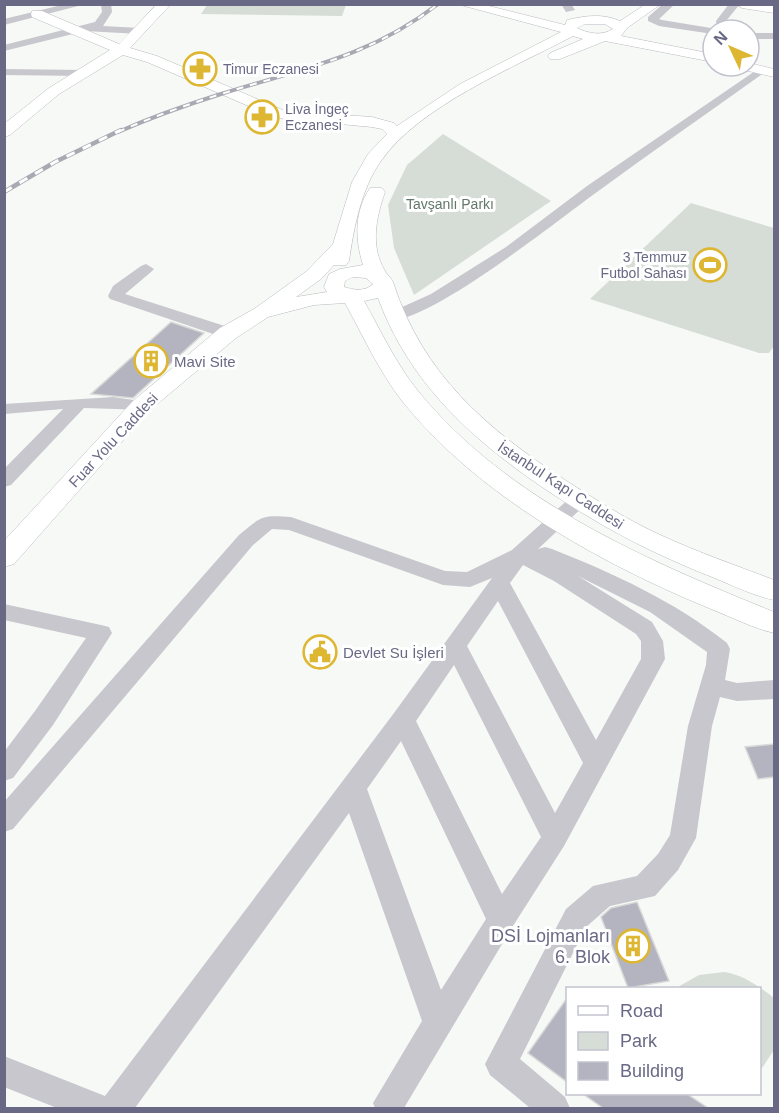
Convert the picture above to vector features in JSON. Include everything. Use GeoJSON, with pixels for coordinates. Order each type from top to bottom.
{"type":"FeatureCollection","features":[{"type":"Feature","properties":{"kind":"main road"},"geometry":{"type":"LineString","coordinates":[[4,132],[54,92],[121,50],[165,4]]}},
{"type":"Feature","properties":{"kind":"main road"},"geometry":{"type":"LineString","coordinates":[[463,4],[574,35],[647,40]]}},
{"type":"Feature","properties":{"kind":"main road"},"geometry":{"type":"LineString","coordinates":[[492,4],[564,10],[625,10],[643,28],[647,40]]}},
{"type":"Feature","properties":{"kind":"main road"},"geometry":{"type":"LineString","coordinates":[[574,35],[569,27],[572,23],[655,4]]}},
{"type":"Feature","properties":{"kind":"main road"},"geometry":{"type":"LineString","coordinates":[[742,4],[774,7]]}},
{"type":"Feature","properties":{"kind":"main road"},"geometry":{"type":"LineString","coordinates":[[754,4],[774,7]]}},
{"type":"Feature","properties":{"kind":"main road"},"geometry":{"type":"LineString","coordinates":[[768,4],[774,7]]}},
{"type":"Feature","properties":{"kind":"main road"},"geometry":{"type":"LineString","coordinates":[[41,10],[121,50],[152,58],[282,115],[372,122],[388,126],[395,133]]}},
{"type":"Feature","properties":{"kind":"main road"},"geometry":{"type":"LineString","coordinates":[[564,10],[590,20],[613,23],[647,40],[701,55]]}},
{"type":"Feature","properties":{"kind":"main road"},"geometry":{"type":"LineString","coordinates":[[602,37],[617,34],[625,10]]}},
{"type":"Feature","properties":{"kind":"main road"},"geometry":{"type":"LineString","coordinates":[[404,150],[416,135],[458,104],[537,64],[574,35]]}},
{"type":"Feature","properties":{"kind":"main road"},"geometry":{"type":"LineString","coordinates":[[701,50],[647,40],[574,35],[436,105],[395,133],[374,159],[359,186],[345,226],[342,245],[343,287],[411,397],[480,465],[556,518],[654,573],[774,623]]}},
{"type":"Feature","properties":{"kind":"main road"},"geometry":{"type":"LineString","coordinates":[[83,73],[134,60],[152,58]]}},
{"type":"Feature","properties":{"kind":"main road"},"geometry":{"type":"LineString","coordinates":[[326,119],[436,105]]}},
{"type":"Feature","properties":{"kind":"main road","name":"İstanbul Kapı Caddesi"},"geometry":{"type":"LineString","coordinates":[[385,176],[378,186],[365,223],[367,250],[395,316],[440,391],[468,421],[511,456],[579,500],[647,539],[774,591]]}},
{"type":"Feature","properties":{"kind":"main road"},"geometry":{"type":"LineString","coordinates":[[261,313],[321,268],[342,245]]}},
{"type":"Feature","properties":{"kind":"main road"},"geometry":{"type":"LineString","coordinates":[[294,290],[343,287],[368,295],[376,292],[380,280]]}},
{"type":"Feature","properties":{"kind":"main road"},"geometry":{"type":"LineString","coordinates":[[261,313],[313,299],[343,287]]}},
{"type":"Feature","properties":{"kind":"main road","name":"Fuar Yolu Caddesi"},"geometry":{"type":"LineString","coordinates":[[4,558],[141,406],[228,333],[261,313]]}},
{"type":"Feature","properties":{"kind":"street"},"geometry":{"type":"LineString","coordinates":[[4,22],[41,10],[81,4]]}},
{"type":"Feature","properties":{"kind":"street"},"geometry":{"type":"LineString","coordinates":[[4,48],[99,24],[107,12],[106,4]]}},
{"type":"Feature","properties":{"kind":"street"},"geometry":{"type":"LineString","coordinates":[[670,4],[652,19],[659,23],[701,29]]}},
{"type":"Feature","properties":{"kind":"street"},"geometry":{"type":"LineString","coordinates":[[723,18],[735,4]]}},
{"type":"Feature","properties":{"kind":"street"},"geometry":{"type":"LineString","coordinates":[[80,30],[140,31]]}},
{"type":"Feature","properties":{"kind":"street"},"geometry":{"type":"LineString","coordinates":[[395,316],[437,297],[511,250],[592,189],[770,70]]}},
{"type":"Feature","properties":{"kind":"street"},"geometry":{"type":"LineString","coordinates":[[4,72],[83,73]]}},
{"type":"Feature","properties":{"kind":"street"},"geometry":{"type":"LineString","coordinates":[[146,269],[119,289],[116,296],[228,333]]}},
{"type":"Feature","properties":{"kind":"street"},"geometry":{"type":"LineString","coordinates":[[4,409],[131,403],[141,406]]}},
{"type":"Feature","properties":{"kind":"street"},"geometry":{"type":"LineString","coordinates":[[4,481],[77,405]]}},
{"type":"Feature","properties":{"kind":"street"},"geometry":{"type":"LineString","coordinates":[[116,1108],[403,720],[523,551],[556,518],[579,500]]}},
{"type":"Feature","properties":{"kind":"street"},"geometry":{"type":"LineString","coordinates":[[4,821],[246,540],[267,522],[291,524],[443,578],[470,580],[523,551],[608,582],[657,606],[695,628],[719,649],[718,665],[700,726],[683,838],[668,862],[645,887],[603,895],[576,918],[501,1064],[554,1108]]}},
{"type":"Feature","properties":{"kind":"street"},"geometry":{"type":"LineString","coordinates":[[389,1103],[501,920],[555,838],[653,659],[652,641],[644,628],[523,551]]}},
{"type":"Feature","properties":{"kind":"street"},"geometry":{"type":"LineString","coordinates":[[500,584],[596,763]]}},
{"type":"Feature","properties":{"kind":"street"},"geometry":{"type":"LineString","coordinates":[[4,612],[101,633],[44,718],[4,771]]}},
{"type":"Feature","properties":{"kind":"street"},"geometry":{"type":"LineString","coordinates":[[456,645],[555,838]]}},
{"type":"Feature","properties":{"kind":"street"},"geometry":{"type":"LineString","coordinates":[[711,686],[737,692],[774,689]]}},
{"type":"Feature","properties":{"kind":"street"},"geometry":{"type":"LineString","coordinates":[[403,720],[501,920]]}},
{"type":"Feature","properties":{"kind":"street"},"geometry":{"type":"LineString","coordinates":[[352,788],[438,1023]]}},
{"type":"Feature","properties":{"kind":"street"},"geometry":{"type":"LineString","coordinates":[[4,1071],[94,1108]]}},
{"type":"Feature","properties":{"kind":"green space"},"geometry":{"type":"Polygon","coordinates":[[[207,5],[346,5],[342,16],[201,14],[207,5]]]}},
{"type":"Feature","properties":{"kind":"green space","name":"Tavşanlı Parkı"},"geometry":{"type":"Polygon","coordinates":[[[443,134],[551,201],[414,295],[394,248],[388,205],[407,165],[443,134]]]}},
{"type":"Feature","properties":{"kind":"green space","name":"3 Temmuz Futbol Sahası"},"geometry":{"type":"Polygon","coordinates":[[[691,203],[774,228],[774,346],[769,353],[759,353],[590,299],[691,203]]]}},
{"type":"Feature","properties":{"kind":"green space"},"geometry":{"type":"Polygon","coordinates":[[[731,973],[759,987],[678,987],[699,975],[731,973]]]}},
{"type":"Feature","properties":{"kind":"green space"},"geometry":{"type":"Polygon","coordinates":[[[761,989],[774,998],[774,1050],[761,1070],[761,989]]]}},
{"type":"Feature","properties":{"kind":"building","name":"Mavi Site"},"geometry":{"type":"Polygon","coordinates":[[[171,322],[204,333],[133,398],[91,394],[171,322]]]}},
{"type":"Feature","properties":{"kind":"building"},"geometry":{"type":"Polygon","coordinates":[[[774,744],[774,777],[758,779],[745,747],[774,744]]]}},
{"type":"Feature","properties":{"kind":"building","name":"DSİ Lojmanları 6. Blok"},"geometry":{"type":"Polygon","coordinates":[[[637,902],[669,981],[628,987],[601,917],[611,908],[637,902]]]}},
{"type":"Feature","properties":{"kind":"building"},"geometry":{"type":"Polygon","coordinates":[[[566,999],[566,1081],[528,1053],[566,999]]]}},
{"type":"Feature","properties":{"kind":"building"},"geometry":{"type":"Polygon","coordinates":[[[584,1095],[688,1095],[708,1108],[603,1108],[584,1095]]]}},
{"type":"Feature","properties":{"kind":"railway"},"geometry":{"type":"LineString","coordinates":[[118,132],[195,102],[334,60],[387,37],[438,4]]}},
{"type":"Feature","properties":{"kind":"railway"},"geometry":{"type":"LineString","coordinates":[[4,192],[55,162],[121,130]]}},
{"type":"Feature","properties":{"kind":"place","name":"Timur Eczanesi"},"geometry":{"type":"Point","coordinates":[200,69]}},
{"type":"Feature","properties":{"kind":"place","name":"Liva İngeç Eczanesi"},"geometry":{"type":"Point","coordinates":[262,117]}},
{"type":"Feature","properties":{"kind":"place","name":"3 Temmuz Futbol Sahası"},"geometry":{"type":"Point","coordinates":[710,265]}},
{"type":"Feature","properties":{"kind":"place","name":"Mavi Site"},"geometry":{"type":"Point","coordinates":[151,361]}},
{"type":"Feature","properties":{"kind":"place","name":"Devlet Su İşleri"},"geometry":{"type":"Point","coordinates":[320,652]}},
{"type":"Feature","properties":{"kind":"place","name":"DSİ Lojmanları 6. Blok"},"geometry":{"type":"Point","coordinates":[633,946]}}]}
